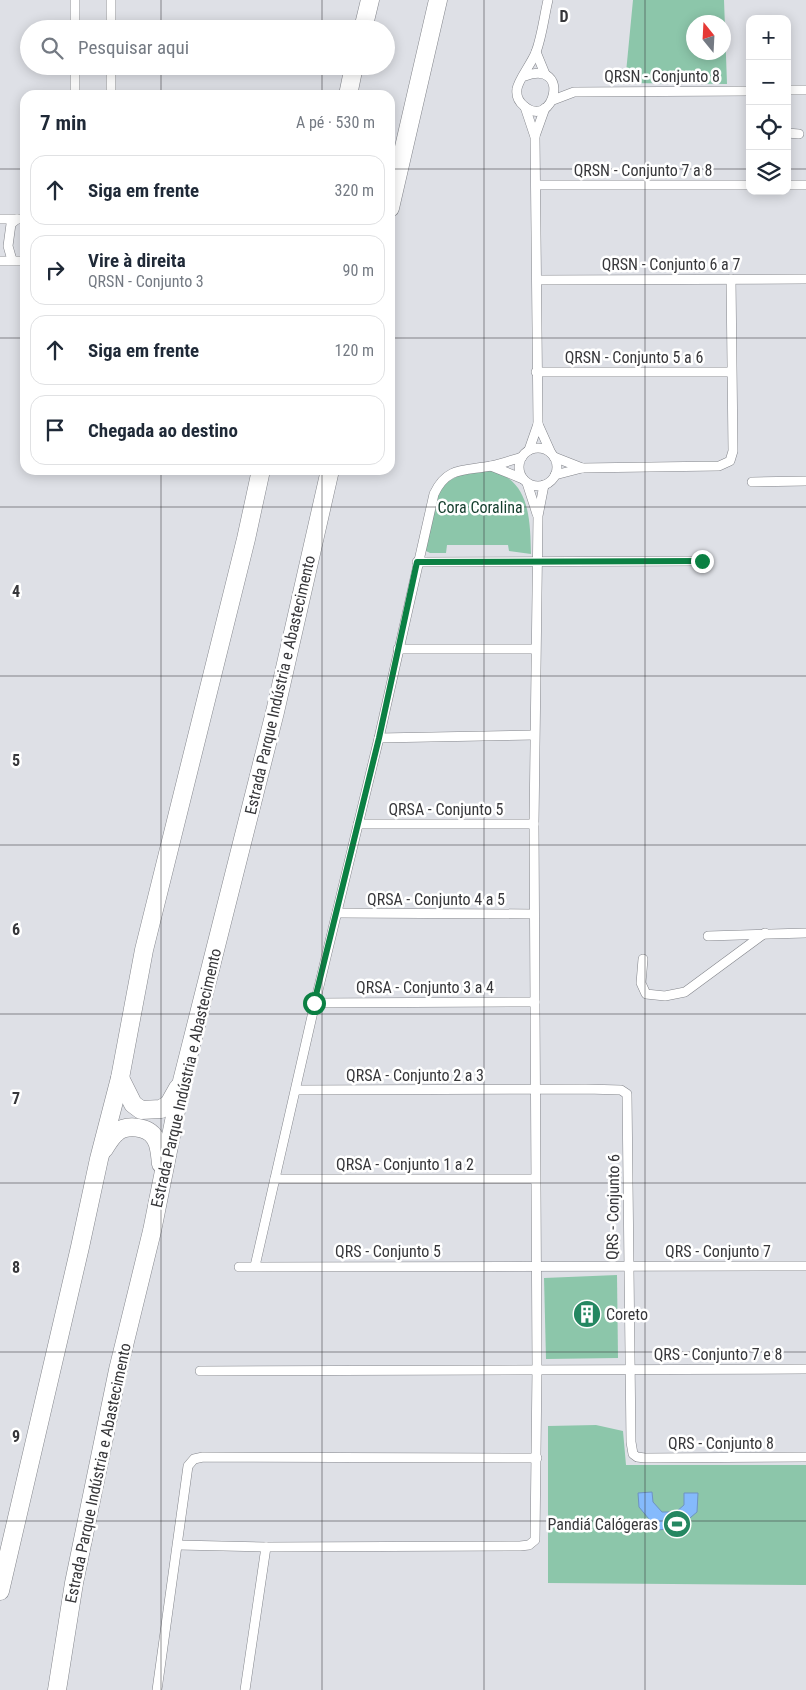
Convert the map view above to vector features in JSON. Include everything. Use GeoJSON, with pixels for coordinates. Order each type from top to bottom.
{"type":"FeatureCollection","features":[{"type":"Feature","properties":{"kind":"highway"},"geometry":{"type":"LineString","coordinates":[[365,20],[370,0]]}},
{"type":"Feature","properties":{"kind":"highway"},"geometry":{"type":"LineString","coordinates":[[395,186],[438,0]]}},
{"type":"Feature","properties":{"kind":"highway"},"geometry":{"type":"LineString","coordinates":[[349,90],[352,75]]}},
{"type":"Feature","properties":{"kind":"highway"},"geometry":{"type":"LineString","coordinates":[[0,1591],[99,1159],[120,1078],[144,950],[260,475]]}},
{"type":"Feature","properties":{"kind":"highway","name":"Estrada Parque Indústria e Abastecimento"},"geometry":{"type":"LineString","coordinates":[[57,1690],[75,1574],[118,1370],[152,1231],[162,1172],[182,1081],[275,712],[329,475]]}},
{"type":"Feature","properties":{"kind":"highway"},"geometry":{"type":"LineString","coordinates":[[120,1078],[133,1104],[141,1110],[150,1111],[161,1109],[169,1104],[182,1081]]}},
{"type":"Feature","properties":{"kind":"highway"},"geometry":{"type":"LineString","coordinates":[[99,1159],[117,1132],[126,1128],[142,1128],[152,1133],[156,1139],[162,1172]]}},
{"type":"Feature","properties":{"kind":"street"},"geometry":{"type":"LineString","coordinates":[[75,0],[75,20]]}},
{"type":"Feature","properties":{"kind":"street"},"geometry":{"type":"LineString","coordinates":[[111,0],[111,20]]}},
{"type":"Feature","properties":{"kind":"street"},"geometry":{"type":"LineString","coordinates":[[530,450],[538,424],[535,137],[525,107],[519,100],[516,92],[518,83],[525,76],[536,52],[548,0]]}},
{"type":"Feature","properties":{"kind":"street"},"geometry":{"type":"LineString","coordinates":[[525,107],[534,111],[544,108],[553,100],[555,92],[554,84],[544,74],[536,52]]}},
{"type":"Feature","properties":{"kind":"street"},"geometry":{"type":"LineString","coordinates":[[525,76],[534,72],[544,74]]}},
{"type":"Feature","properties":{"kind":"street"},"geometry":{"type":"LineString","coordinates":[[75,75],[75,90]]}},
{"type":"Feature","properties":{"kind":"street"},"geometry":{"type":"LineString","coordinates":[[111,75],[111,90]]}},
{"type":"Feature","properties":{"kind":"street","name":"QRSN - Conjunto 8"},"geometry":{"type":"LineString","coordinates":[[554,84],[574,92]]}},
{"type":"Feature","properties":{"kind":"street"},"geometry":{"type":"LineString","coordinates":[[791,90],[806,90]]}},
{"type":"Feature","properties":{"kind":"street","name":"QRSN - Conjunto 8"},"geometry":{"type":"LineString","coordinates":[[553,100],[574,92],[746,91]]}},
{"type":"Feature","properties":{"kind":"street"},"geometry":{"type":"LineString","coordinates":[[535,137],[544,108]]}},
{"type":"Feature","properties":{"kind":"street"},"geometry":{"type":"LineString","coordinates":[[791,133],[799,134]]}},
{"type":"Feature","properties":{"kind":"street","name":"QRSN - Conjunto 7 a 8"},"geometry":{"type":"LineString","coordinates":[[536,185],[746,185]]}},
{"type":"Feature","properties":{"kind":"street"},"geometry":{"type":"LineString","coordinates":[[791,185],[806,185]]}},
{"type":"Feature","properties":{"kind":"street"},"geometry":{"type":"LineString","coordinates":[[0,219],[20,219]]}},
{"type":"Feature","properties":{"kind":"street"},"geometry":{"type":"LineString","coordinates":[[12,260],[8,242],[11,224],[20,220]]}},
{"type":"Feature","properties":{"kind":"street"},"geometry":{"type":"LineString","coordinates":[[0,261],[20,261]]}},
{"type":"Feature","properties":{"kind":"street"},"geometry":{"type":"LineString","coordinates":[[491,466],[535,486],[544,485],[555,475],[582,468],[725,465],[730,462],[733,451],[731,279]]}},
{"type":"Feature","properties":{"kind":"street","name":"QRSN - Conjunto 6 a 7"},"geometry":{"type":"LineString","coordinates":[[537,280],[806,279]]}},
{"type":"Feature","properties":{"kind":"street","name":"QRSN - Conjunto 5 a 6"},"geometry":{"type":"LineString","coordinates":[[536,372],[731,372]]}},
{"type":"Feature","properties":{"kind":"street"},"geometry":{"type":"LineString","coordinates":[[538,424],[556,466],[555,475]]}},
{"type":"Feature","properties":{"kind":"street"},"geometry":{"type":"LineString","coordinates":[[255,1266],[314,1003],[379,738],[431,502],[438,486],[450,474],[460,470],[491,466],[522,457],[530,450],[541,448],[582,468]]}},
{"type":"Feature","properties":{"kind":"street"},"geometry":{"type":"LineString","coordinates":[[522,457],[519,468],[538,516]]}},
{"type":"Feature","properties":{"kind":"street"},"geometry":{"type":"LineString","coordinates":[[752,482],[806,481]]}},
{"type":"Feature","properties":{"kind":"street"},"geometry":{"type":"LineString","coordinates":[[178,1545],[266,1547],[529,1545],[533,1543],[536,1536],[534,734],[538,516],[544,485]]}},
{"type":"Feature","properties":{"kind":"street"},"geometry":{"type":"LineString","coordinates":[[417,562],[702,561]]}},
{"type":"Feature","properties":{"kind":"street"},"geometry":{"type":"LineString","coordinates":[[398,649],[535,649]]}},
{"type":"Feature","properties":{"kind":"street"},"geometry":{"type":"LineString","coordinates":[[379,738],[534,734]]}},
{"type":"Feature","properties":{"kind":"street","name":"QRSA - Conjunto 5"},"geometry":{"type":"LineString","coordinates":[[358,824],[534,824]]}},
{"type":"Feature","properties":{"kind":"street","name":"QRSA - Conjunto 4 a 5"},"geometry":{"type":"LineString","coordinates":[[337,913],[534,914]]}},
{"type":"Feature","properties":{"kind":"street"},"geometry":{"type":"LineString","coordinates":[[644,959],[642,983],[646,994],[677,994],[692,988],[765,933]]}},
{"type":"Feature","properties":{"kind":"street"},"geometry":{"type":"LineString","coordinates":[[708,936],[806,933]]}},
{"type":"Feature","properties":{"kind":"street","name":"QRSA - Conjunto 3 a 4"},"geometry":{"type":"LineString","coordinates":[[314,1003],[535,1002]]}},
{"type":"Feature","properties":{"kind":"street","name":"QRSA - Conjunto 2 a 3"},"geometry":{"type":"LineString","coordinates":[[296,1090],[621,1090]]}},
{"type":"Feature","properties":{"kind":"street","name":"QRS - Conjunto 6"},"geometry":{"type":"LineString","coordinates":[[536,1267],[630,1266],[629,1098],[628,1094],[621,1090]]}},
{"type":"Feature","properties":{"kind":"street","name":"QRSA - Conjunto 1 a 2"},"geometry":{"type":"LineString","coordinates":[[274,1179],[535,1179]]}},
{"type":"Feature","properties":{"kind":"street"},"geometry":{"type":"LineString","coordinates":[[630,1266],[630,1370]]}},
{"type":"Feature","properties":{"kind":"street","name":"QRS - Conjunto 7"},"geometry":{"type":"LineString","coordinates":[[630,1266],[806,1266]]}},
{"type":"Feature","properties":{"kind":"street","name":"QRS - Conjunto 5"},"geometry":{"type":"LineString","coordinates":[[239,1267],[536,1267]]}},
{"type":"Feature","properties":{"kind":"street","name":"QRS - Conjunto 7 e 8"},"geometry":{"type":"LineString","coordinates":[[200,1371],[806,1369]]}},
{"type":"Feature","properties":{"kind":"street","name":"QRS - Conjunto 8"},"geometry":{"type":"LineString","coordinates":[[630,1370],[631,1442],[633,1454],[637,1458],[806,1458]]}},
{"type":"Feature","properties":{"kind":"street"},"geometry":{"type":"LineString","coordinates":[[157,1690],[188,1466],[194,1459],[203,1457],[537,1458]]}},
{"type":"Feature","properties":{"kind":"street"},"geometry":{"type":"LineString","coordinates":[[245,1690],[266,1547]]}},
{"type":"Feature","properties":{"kind":"green space"},"geometry":{"type":"Polygon","coordinates":[[[633,0],[724,0],[725,15],[686,15],[686,60],[726,60],[727,84],[625,83],[633,0]]]}},
{"type":"Feature","properties":{"kind":"green space","name":"Cora Coralina"},"geometry":{"type":"Polygon","coordinates":[[[484,469],[499,473],[511,480],[519,489],[528,513],[531,554],[509,551],[508,545],[447,545],[446,553],[430,553],[426,551],[426,538],[436,499],[440,491],[451,480],[484,469]]]}},
{"type":"Feature","properties":{"kind":"green space"},"geometry":{"type":"Polygon","coordinates":[[[617,1275],[618,1358],[546,1359],[544,1278],[617,1275]]]}},
{"type":"Feature","properties":{"kind":"green space","name":"Pandiá Calógeras"},"geometry":{"type":"Polygon","coordinates":[[[596,1425],[623,1431],[626,1465],[806,1465],[806,1585],[548,1583],[548,1426],[596,1425]]]}},
{"type":"Feature","properties":{"kind":"water"},"geometry":{"type":"Polygon","coordinates":[[[652,1492],[653,1502],[662,1512],[676,1512],[684,1505],[684,1493],[698,1493],[697,1512],[678,1528],[658,1530],[639,1507],[638,1493],[652,1492]]]}},
{"type":"Feature","properties":{"kind":"place","name":"Coreto"},"geometry":{"type":"Point","coordinates":[587,1314]}},
{"type":"Feature","properties":{"kind":"place","name":"Pandiá Calógeras"},"geometry":{"type":"Point","coordinates":[677,1524]}},
{"type":"Feature","properties":{"kind":"route"},"geometry":{"type":"LineString","coordinates":[[314,1003],[379,738],[417,562],[702,561]]}}]}
